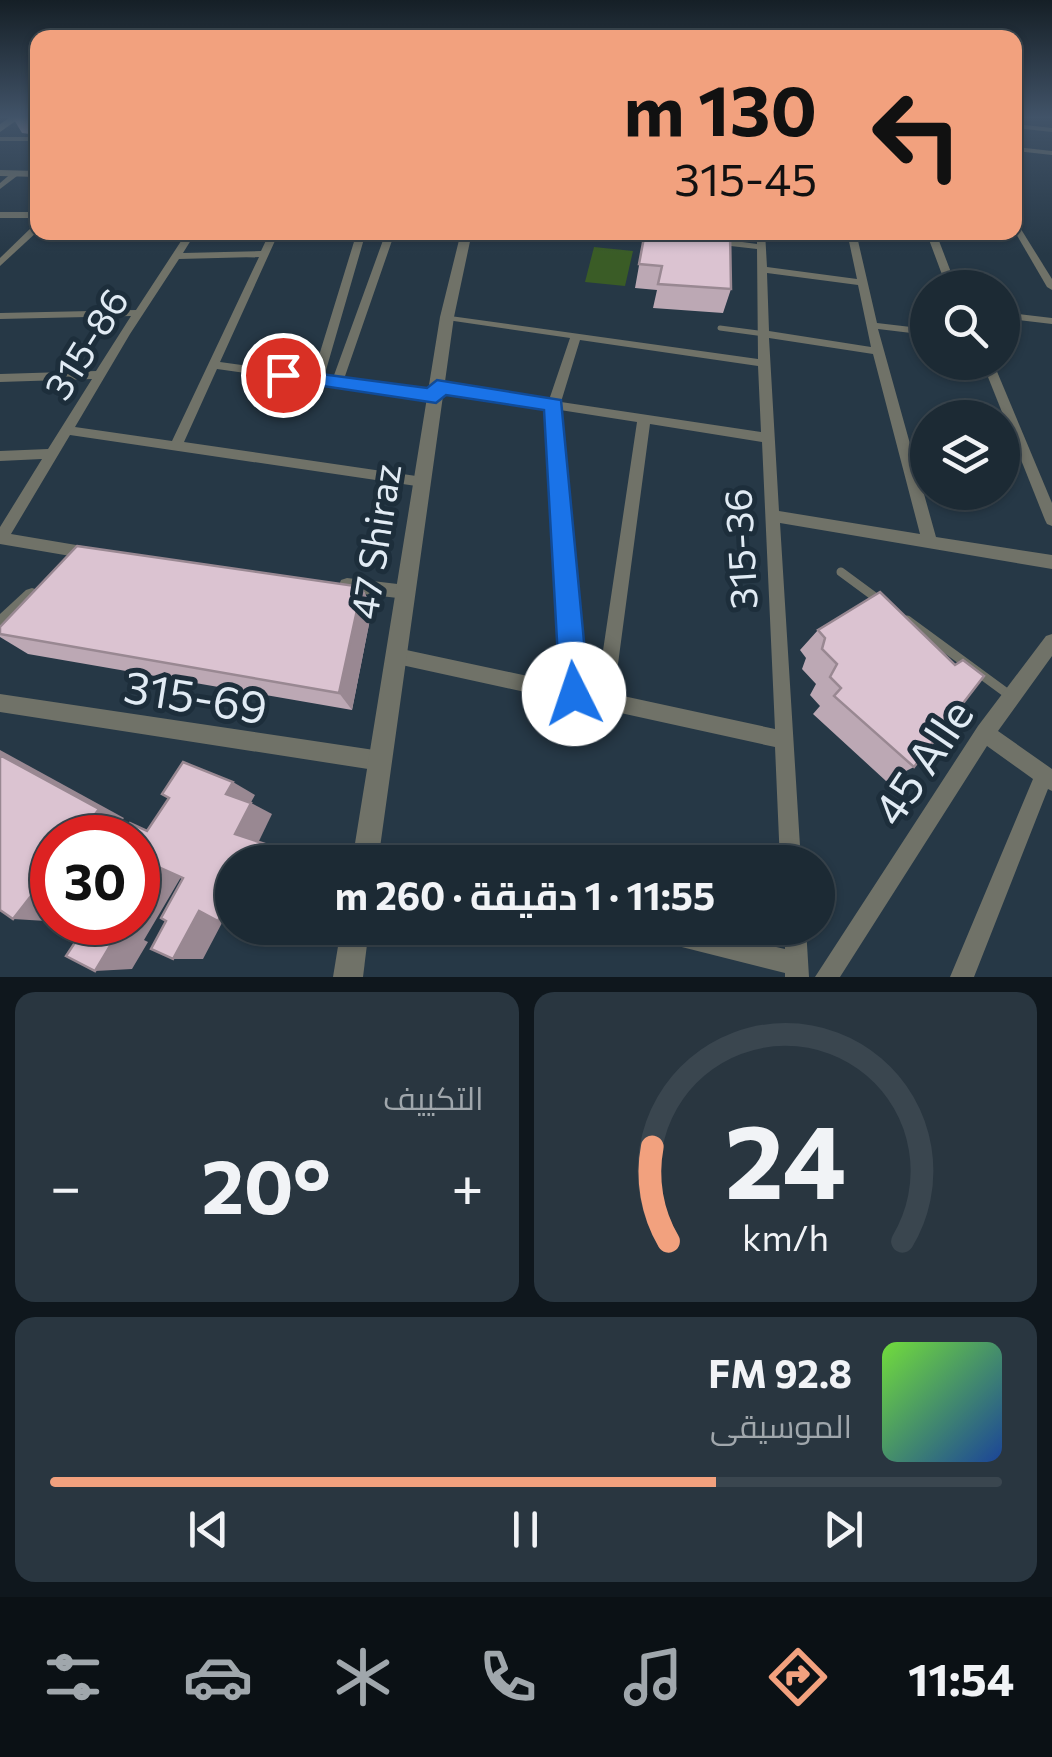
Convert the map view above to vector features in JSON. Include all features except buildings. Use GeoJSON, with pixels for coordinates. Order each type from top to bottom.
{"type":"FeatureCollection","features":[{"type":"Feature","properties":{"kind":"street"},"geometry":{"type":"LineString","coordinates":[[0,173],[30,174]]}},
{"type":"Feature","properties":{"kind":"street"},"geometry":{"type":"LineString","coordinates":[[0,188],[17,174]]}},
{"type":"Feature","properties":{"kind":"street"},"geometry":{"type":"LineString","coordinates":[[0,215],[30,215]]}},
{"type":"Feature","properties":{"kind":"street"},"geometry":{"type":"LineString","coordinates":[[0,263],[30,234]]}},
{"type":"Feature","properties":{"kind":"street"},"geometry":{"type":"LineString","coordinates":[[1022,238],[1052,287]]}},
{"type":"Feature","properties":{"kind":"street","name":"315-86"},"geometry":{"type":"LineString","coordinates":[[1,538],[187,240]]}},
{"type":"Feature","properties":{"kind":"street"},"geometry":{"type":"LineString","coordinates":[[176,446],[271,240]]}},
{"type":"Feature","properties":{"kind":"street"},"geometry":{"type":"LineString","coordinates":[[317,380],[360,240]]}},
{"type":"Feature","properties":{"kind":"street"},"geometry":{"type":"LineString","coordinates":[[337,382],[388,240]]}},
{"type":"Feature","properties":{"kind":"street","name":"47 Shiraz"},"geometry":{"type":"LineString","coordinates":[[368,845],[447,316],[465,240]]}},
{"type":"Feature","properties":{"kind":"street"},"geometry":{"type":"LineString","coordinates":[[709,241],[762,240]]}},
{"type":"Feature","properties":{"kind":"street","name":"315-36"},"geometry":{"type":"LineString","coordinates":[[762,240],[764,363],[790,845]]}},
{"type":"Feature","properties":{"kind":"street"},"geometry":{"type":"LineString","coordinates":[[853,240],[878,351],[930,542]]}},
{"type":"Feature","properties":{"kind":"street"},"geometry":{"type":"LineString","coordinates":[[934,240],[945,270]]}},
{"type":"Feature","properties":{"kind":"street"},"geometry":{"type":"LineString","coordinates":[[177,256],[265,254]]}},
{"type":"Feature","properties":{"kind":"street"},"geometry":{"type":"LineString","coordinates":[[765,270],[864,283]]}},
{"type":"Feature","properties":{"kind":"street"},"geometry":{"type":"LineString","coordinates":[[0,316],[138,313]]}},
{"type":"Feature","properties":{"kind":"street"},"geometry":{"type":"LineString","coordinates":[[447,316],[764,363]]}},
{"type":"Feature","properties":{"kind":"street"},"geometry":{"type":"LineString","coordinates":[[1020,317],[1052,321]]}},
{"type":"Feature","properties":{"kind":"street"},"geometry":{"type":"LineString","coordinates":[[872,325],[910,330]]}},
{"type":"Feature","properties":{"kind":"street"},"geometry":{"type":"LineString","coordinates":[[765,334],[878,351]]}},
{"type":"Feature","properties":{"kind":"street"},"geometry":{"type":"LineString","coordinates":[[574,694],[554,405],[576,335]]}},
{"type":"Feature","properties":{"kind":"street"},"geometry":{"type":"LineString","coordinates":[[214,366],[554,405],[768,438]]}},
{"type":"Feature","properties":{"kind":"street"},"geometry":{"type":"LineString","coordinates":[[0,378],[100,375]]}},
{"type":"Feature","properties":{"kind":"street"},"geometry":{"type":"LineString","coordinates":[[994,380],[1052,520]]}},
{"type":"Feature","properties":{"kind":"street"},"geometry":{"type":"LineString","coordinates":[[604,701],[644,419]]}},
{"type":"Feature","properties":{"kind":"street"},"geometry":{"type":"LineString","coordinates":[[67,430],[423,482]]}},
{"type":"Feature","properties":{"kind":"street"},"geometry":{"type":"LineString","coordinates":[[0,456],[52,454]]}},
{"type":"Feature","properties":{"kind":"street"},"geometry":{"type":"LineString","coordinates":[[772,516],[1052,562]]}},
{"type":"Feature","properties":{"kind":"street"},"geometry":{"type":"LineString","coordinates":[[1,538],[64,564]]}},
{"type":"Feature","properties":{"kind":"street"},"geometry":{"type":"LineString","coordinates":[[0,625],[64,564],[96,554]]}},
{"type":"Feature","properties":{"kind":"street"},"geometry":{"type":"LineString","coordinates":[[328,583],[406,592]]}},
{"type":"Feature","properties":{"kind":"street","name":"45 Alle"},"geometry":{"type":"LineString","coordinates":[[827,977],[985,733],[1052,642]]}},
{"type":"Feature","properties":{"kind":"street"},"geometry":{"type":"LineString","coordinates":[[397,656],[784,740]]}},
{"type":"Feature","properties":{"kind":"street","name":"315-69"},"geometry":{"type":"LineString","coordinates":[[0,703],[381,761]]}},
{"type":"Feature","properties":{"kind":"street"},"geometry":{"type":"LineString","coordinates":[[962,977],[1048,778],[985,733]]}},
{"type":"Feature","properties":{"kind":"street"},"geometry":{"type":"LineString","coordinates":[[348,977],[353,945]]}},
{"type":"Feature","properties":{"kind":"street"},"geometry":{"type":"LineString","coordinates":[[708,945],[797,971],[795,945]]}},
{"type":"Feature","properties":{"kind":"lane"},"geometry":{"type":"LineString","coordinates":[[720,328],[765,334]]}},
{"type":"Feature","properties":{"kind":"lane"},"geometry":{"type":"LineString","coordinates":[[841,572],[888,606]]}},
{"type":"Feature","properties":{"kind":"lane"},"geometry":{"type":"LineString","coordinates":[[903,618],[1012,697]]}},
{"type":"Feature","properties":{"kind":"green space"},"geometry":{"type":"Polygon","coordinates":[[[594,247],[633,251],[625,286],[585,282],[594,247]]]}},
{"type":"Feature","properties":{"kind":"route"},"geometry":{"type":"LineString","coordinates":[[283,375],[436,396],[437,387],[554,405],[574,694]]}}]}
